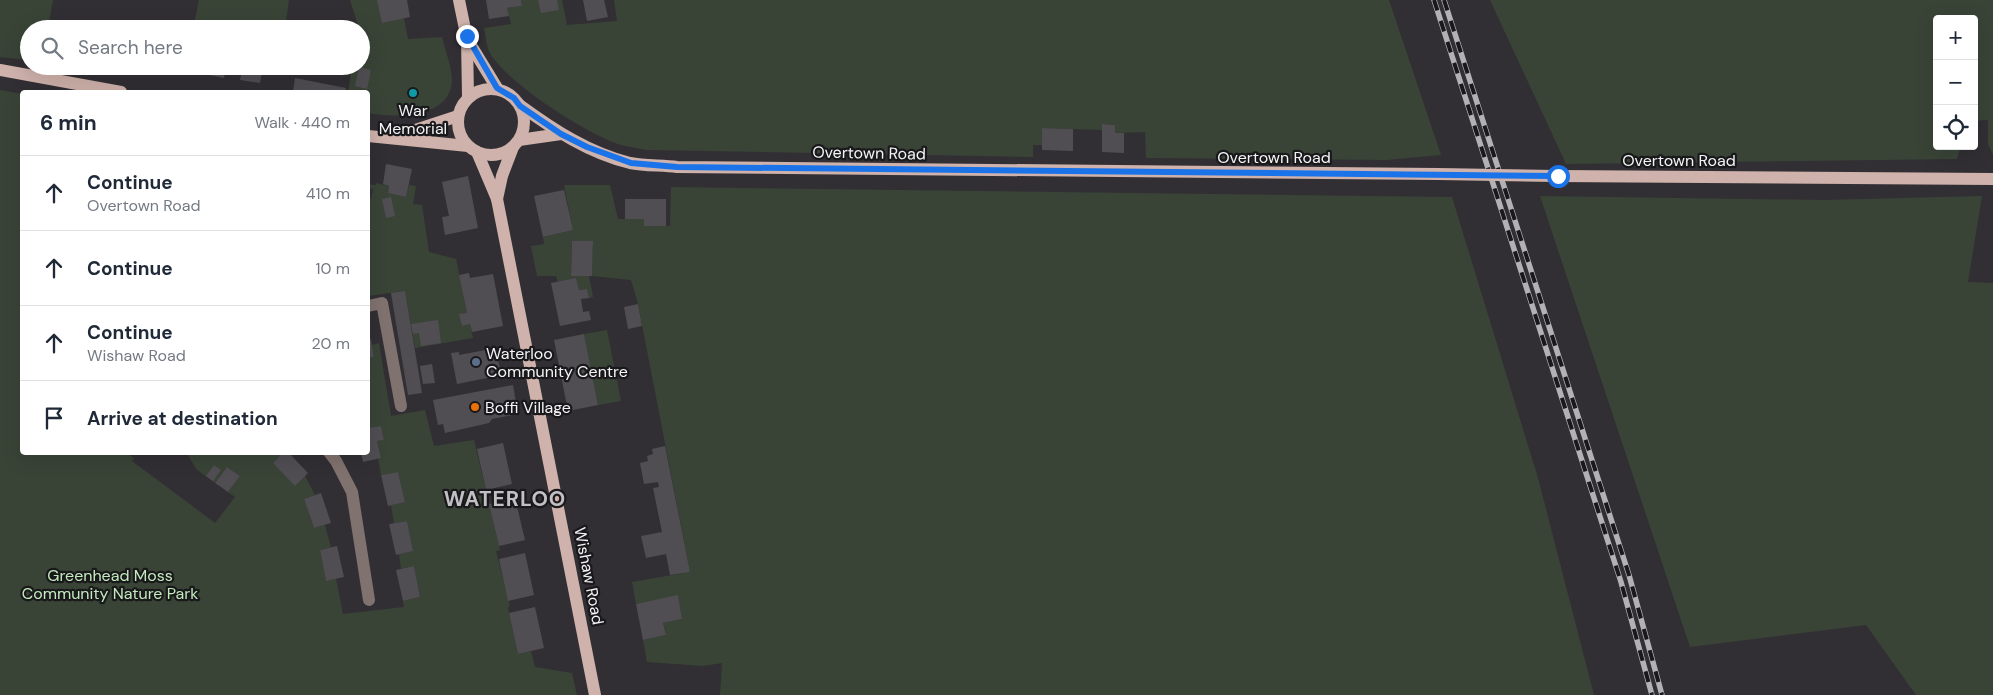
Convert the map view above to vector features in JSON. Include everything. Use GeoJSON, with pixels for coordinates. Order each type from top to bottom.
{"type":"FeatureCollection","features":[{"type":"Feature","properties":{"kind":"main road"},"geometry":{"type":"LineString","coordinates":[[459,0],[467,39],[468,97]]}},
{"type":"Feature","properties":{"kind":"main road"},"geometry":{"type":"LineString","coordinates":[[467,39],[497,88],[514,98],[520,106],[524,123],[516,143]]}},
{"type":"Feature","properties":{"kind":"main road"},"geometry":{"type":"LineString","coordinates":[[0,70],[20,74]]}},
{"type":"Feature","properties":{"kind":"main road"},"geometry":{"type":"LineString","coordinates":[[25,75],[101,90]]}},
{"type":"Feature","properties":{"kind":"main road"},"geometry":{"type":"LineString","coordinates":[[473,149],[461,138],[458,116],[461,106],[468,97],[477,91],[497,88]]}},
{"type":"Feature","properties":{"kind":"main road","name":"Overtown Road"},"geometry":{"type":"LineString","coordinates":[[520,106],[561,134],[587,147],[631,163],[677,167],[1993,179]]}},
{"type":"Feature","properties":{"kind":"main road"},"geometry":{"type":"LineString","coordinates":[[387,139],[458,116]]}},
{"type":"Feature","properties":{"kind":"main road"},"geometry":{"type":"LineString","coordinates":[[370,136],[473,149],[488,155],[498,154],[516,143],[561,134]]}},
{"type":"Feature","properties":{"kind":"main road","name":"Wishaw Road"},"geometry":{"type":"LineString","coordinates":[[497,199],[502,176],[516,143]]}},
{"type":"Feature","properties":{"kind":"main road","name":"Wishaw Road"},"geometry":{"type":"LineString","coordinates":[[473,149],[497,199],[595,695]]}},
{"type":"Feature","properties":{"kind":"street"},"geometry":{"type":"LineString","coordinates":[[370,306],[382,303],[401,406]]}},
{"type":"Feature","properties":{"kind":"street"},"geometry":{"type":"LineString","coordinates":[[331,455],[352,492],[369,600]]}},
{"type":"Feature","properties":{"kind":"green space"},"geometry":{"type":"Polygon","coordinates":[[[0,0],[53,0],[50,20],[20,20],[20,59],[0,57],[0,0]]]}},
{"type":"Feature","properties":{"kind":"green space"},"geometry":{"type":"Polygon","coordinates":[[[199,0],[289,0],[286,20],[195,20],[199,0]]]}},
{"type":"Feature","properties":{"kind":"green space"},"geometry":{"type":"Polygon","coordinates":[[[350,0],[377,0],[404,18],[408,39],[442,37],[452,78],[450,91],[443,101],[433,108],[420,113],[407,115],[370,113],[370,90],[348,90],[351,75],[370,75],[370,20],[356,20],[350,0]]]}},
{"type":"Feature","properties":{"kind":"green space"},"geometry":{"type":"Polygon","coordinates":[[[521,0],[562,0],[567,25],[617,21],[614,0],[1389,0],[1441,155],[1387,160],[1146,158],[1145,132],[1115,133],[1115,125],[1103,124],[1102,130],[1043,128],[1042,145],[1033,145],[1033,157],[647,150],[621,145],[568,119],[528,91],[497,63],[489,51],[484,28],[511,24],[507,8],[522,6],[521,0]]]}},
{"type":"Feature","properties":{"kind":"green space"},"geometry":{"type":"Polygon","coordinates":[[[1490,0],[1993,0],[1993,155],[1988,144],[1988,120],[1978,121],[1978,15],[1933,15],[1933,150],[1960,150],[1957,159],[1566,164],[1490,0]]]}},
{"type":"Feature","properties":{"kind":"green space","name":"Greenhead Moss Community Nature Park"},"geometry":{"type":"Polygon","coordinates":[[[0,90],[20,94],[20,455],[129,455],[134,458],[132,461],[215,523],[235,497],[228,492],[240,476],[227,467],[215,483],[196,469],[188,455],[282,455],[273,463],[305,476],[315,495],[304,499],[314,528],[325,525],[331,547],[320,550],[326,580],[336,579],[343,614],[404,607],[403,601],[420,597],[414,566],[401,569],[399,554],[413,551],[407,521],[394,523],[391,505],[405,502],[398,472],[381,475],[378,459],[381,458],[377,441],[384,440],[381,426],[370,428],[370,358],[374,357],[372,345],[379,343],[391,416],[425,410],[434,446],[474,440],[500,550],[496,551],[510,606],[508,607],[518,654],[531,651],[535,667],[572,673],[577,695],[0,695],[0,90]]]}},
{"type":"Feature","properties":{"kind":"green space"},"geometry":{"type":"Polygon","coordinates":[[[376,183],[389,186],[388,193],[406,197],[409,185],[416,186],[413,204],[422,205],[429,252],[456,259],[467,313],[460,315],[462,326],[470,324],[473,338],[415,348],[405,291],[370,296],[370,199],[373,189],[370,188],[370,184],[376,185],[376,183]]]}},
{"type":"Feature","properties":{"kind":"green space"},"geometry":{"type":"Polygon","coordinates":[[[564,185],[610,185],[618,219],[644,219],[644,226],[670,226],[671,187],[1452,197],[1538,478],[1594,695],[720,695],[722,663],[703,666],[647,662],[643,640],[666,635],[663,623],[682,619],[678,596],[636,604],[632,582],[690,572],[638,304],[631,280],[592,276],[593,241],[572,241],[571,275],[589,276],[593,297],[589,298],[587,289],[579,290],[576,278],[558,282],[556,276],[537,276],[531,246],[544,244],[543,237],[573,230],[564,185]]]}},
{"type":"Feature","properties":{"kind":"green space"},"geometry":{"type":"Polygon","coordinates":[[[1540,196],[1824,200],[1982,196],[1968,282],[1993,283],[1993,695],[1916,695],[1866,625],[1690,647],[1540,196]]]}},
{"type":"Feature","properties":{"kind":"green space"},"geometry":{"type":"Polygon","coordinates":[[[607,330],[621,401],[598,405],[584,334],[607,330]]]}},
{"type":"Feature","properties":{"kind":"building"},"geometry":{"type":"Polygon","coordinates":[[[377,0],[407,0],[410,17],[382,23],[377,0]]]}},
{"type":"Feature","properties":{"kind":"building"},"geometry":{"type":"Polygon","coordinates":[[[486,0],[521,0],[522,6],[507,8],[509,16],[489,19],[486,0]]]}},
{"type":"Feature","properties":{"kind":"building"},"geometry":{"type":"Polygon","coordinates":[[[538,0],[557,0],[559,10],[541,13],[538,0]]]}},
{"type":"Feature","properties":{"kind":"building"},"geometry":{"type":"Polygon","coordinates":[[[583,0],[604,0],[608,17],[587,21],[583,0]]]}},
{"type":"Feature","properties":{"kind":"building"},"geometry":{"type":"Polygon","coordinates":[[[209,75],[224,75],[224,78],[209,75]]]}},
{"type":"Feature","properties":{"kind":"building"},"geometry":{"type":"Polygon","coordinates":[[[241,75],[261,75],[260,83],[240,80],[241,75]]]}},
{"type":"Feature","properties":{"kind":"building"},"geometry":{"type":"Polygon","coordinates":[[[357,75],[370,75],[367,89],[355,86],[357,75]]]}},
{"type":"Feature","properties":{"kind":"building"},"geometry":{"type":"Polygon","coordinates":[[[295,78],[346,88],[346,90],[293,90],[295,78]]]}},
{"type":"Feature","properties":{"kind":"building"},"geometry":{"type":"Polygon","coordinates":[[[1102,124],[1115,125],[1115,133],[1124,133],[1124,153],[1102,152],[1102,124]]]}},
{"type":"Feature","properties":{"kind":"building"},"geometry":{"type":"Polygon","coordinates":[[[1042,128],[1073,129],[1073,151],[1042,150],[1042,128]]]}},
{"type":"Feature","properties":{"kind":"building"},"geometry":{"type":"Polygon","coordinates":[[[386,164],[412,169],[406,197],[388,193],[389,186],[383,184],[386,164]]]}},
{"type":"Feature","properties":{"kind":"building"},"geometry":{"type":"Polygon","coordinates":[[[468,176],[478,228],[445,235],[442,217],[449,216],[442,182],[468,176]]]}},
{"type":"Feature","properties":{"kind":"building"},"geometry":{"type":"Polygon","coordinates":[[[564,190],[573,230],[543,237],[534,196],[564,190]]]}},
{"type":"Feature","properties":{"kind":"building"},"geometry":{"type":"Polygon","coordinates":[[[391,197],[395,216],[386,218],[382,199],[391,197]]]}},
{"type":"Feature","properties":{"kind":"building"},"geometry":{"type":"Polygon","coordinates":[[[625,199],[666,199],[666,226],[644,226],[644,219],[625,219],[625,199]]]}},
{"type":"Feature","properties":{"kind":"building"},"geometry":{"type":"Polygon","coordinates":[[[572,241],[593,241],[592,276],[571,276],[572,241]]]}},
{"type":"Feature","properties":{"kind":"building"},"geometry":{"type":"Polygon","coordinates":[[[469,273],[470,278],[493,274],[503,326],[472,332],[470,324],[462,326],[459,314],[467,313],[459,275],[469,273]]]}},
{"type":"Feature","properties":{"kind":"building"},"geometry":{"type":"Polygon","coordinates":[[[576,278],[579,290],[587,289],[589,298],[581,299],[583,312],[589,311],[591,320],[560,326],[551,283],[576,278]]]}},
{"type":"Feature","properties":{"kind":"building"},"geometry":{"type":"Polygon","coordinates":[[[405,291],[422,393],[408,395],[391,293],[405,291]]]}},
{"type":"Feature","properties":{"kind":"building"},"geometry":{"type":"Polygon","coordinates":[[[638,304],[642,326],[628,329],[624,307],[638,304]]]}},
{"type":"Feature","properties":{"kind":"building"},"geometry":{"type":"Polygon","coordinates":[[[438,320],[441,343],[421,346],[419,333],[413,334],[411,324],[438,320]]]}},
{"type":"Feature","properties":{"kind":"building"},"geometry":{"type":"Polygon","coordinates":[[[584,334],[598,405],[568,411],[554,340],[584,334]]]}},
{"type":"Feature","properties":{"kind":"building"},"geometry":{"type":"Polygon","coordinates":[[[370,339],[374,357],[370,358],[370,339]]]}},
{"type":"Feature","properties":{"kind":"building","name":"Waterloo Community Centre"},"geometry":{"type":"Polygon","coordinates":[[[491,349],[492,355],[497,354],[500,369],[495,370],[497,376],[457,384],[451,353],[459,352],[459,355],[491,349]]]}},
{"type":"Feature","properties":{"kind":"building"},"geometry":{"type":"Polygon","coordinates":[[[432,364],[435,383],[423,384],[420,366],[432,364]]]}},
{"type":"Feature","properties":{"kind":"building","name":"Boffi Village"},"geometry":{"type":"Polygon","coordinates":[[[513,385],[518,414],[492,419],[489,423],[445,433],[443,424],[438,425],[433,400],[513,385]]]}},
{"type":"Feature","properties":{"kind":"building"},"geometry":{"type":"Polygon","coordinates":[[[381,426],[384,440],[377,441],[381,458],[363,462],[362,455],[370,455],[370,428],[381,426]]]}},
{"type":"Feature","properties":{"kind":"building"},"geometry":{"type":"Polygon","coordinates":[[[503,443],[512,484],[486,490],[477,449],[503,443]]]}},
{"type":"Feature","properties":{"kind":"building"},"geometry":{"type":"Polygon","coordinates":[[[665,446],[690,572],[670,575],[666,554],[646,558],[641,536],[662,532],[653,488],[659,487],[658,482],[644,484],[640,463],[648,461],[647,456],[653,454],[652,449],[665,446]]]}},
{"type":"Feature","properties":{"kind":"building"},"geometry":{"type":"Polygon","coordinates":[[[281,455],[291,455],[308,473],[295,486],[273,463],[281,455]]]}},
{"type":"Feature","properties":{"kind":"building"},"geometry":{"type":"Polygon","coordinates":[[[214,465],[221,470],[213,481],[206,476],[214,465]]]}},
{"type":"Feature","properties":{"kind":"building"},"geometry":{"type":"Polygon","coordinates":[[[227,467],[240,476],[228,492],[215,483],[227,467]]]}},
{"type":"Feature","properties":{"kind":"building"},"geometry":{"type":"Polygon","coordinates":[[[398,472],[405,502],[388,506],[381,475],[398,472]]]}},
{"type":"Feature","properties":{"kind":"building"},"geometry":{"type":"Polygon","coordinates":[[[321,493],[331,523],[314,528],[304,499],[321,493]]]}},
{"type":"Feature","properties":{"kind":"building"},"geometry":{"type":"Polygon","coordinates":[[[515,498],[525,540],[499,546],[489,504],[515,498]]]}},
{"type":"Feature","properties":{"kind":"building"},"geometry":{"type":"Polygon","coordinates":[[[407,521],[413,551],[396,555],[389,524],[407,521]]]}},
{"type":"Feature","properties":{"kind":"building"},"geometry":{"type":"Polygon","coordinates":[[[337,546],[344,577],[326,581],[320,550],[337,546]]]}},
{"type":"Feature","properties":{"kind":"building"},"geometry":{"type":"Polygon","coordinates":[[[525,553],[534,595],[508,601],[499,559],[525,553]]]}},
{"type":"Feature","properties":{"kind":"building"},"geometry":{"type":"Polygon","coordinates":[[[414,566],[420,597],[403,601],[396,570],[414,566]]]}},
{"type":"Feature","properties":{"kind":"building"},"geometry":{"type":"Polygon","coordinates":[[[678,595],[682,619],[663,623],[666,635],[643,640],[636,604],[678,595]]]}},
{"type":"Feature","properties":{"kind":"building"},"geometry":{"type":"Polygon","coordinates":[[[535,607],[544,648],[518,654],[509,613],[535,607]]]}},
{"type":"Feature","properties":{"kind":"railway"},"geometry":{"type":"LineString","coordinates":[[1434,0],[1621,582],[1652,695]]}},
{"type":"Feature","properties":{"kind":"railway"},"geometry":{"type":"LineString","coordinates":[[1444,0],[1629,575],[1662,695]]}},
{"type":"Feature","properties":{"kind":"place","name":"War Memorial"},"geometry":{"type":"Point","coordinates":[413,93]}},
{"type":"Feature","properties":{"kind":"place","name":"Waterloo Community Centre"},"geometry":{"type":"Point","coordinates":[476,362]}},
{"type":"Feature","properties":{"kind":"place","name":"Boffi Village"},"geometry":{"type":"Point","coordinates":[475,407]}},
{"type":"Feature","properties":{"kind":"district","name":"WATERLOO"},"geometry":{"type":"Point","coordinates":[505,499]}},
{"type":"Feature","properties":{"kind":"route"},"geometry":{"type":"LineString","coordinates":[[467,36],[497,88],[514,98],[520,106],[561,134],[587,147],[631,163],[677,167],[1558,176]]}}]}
